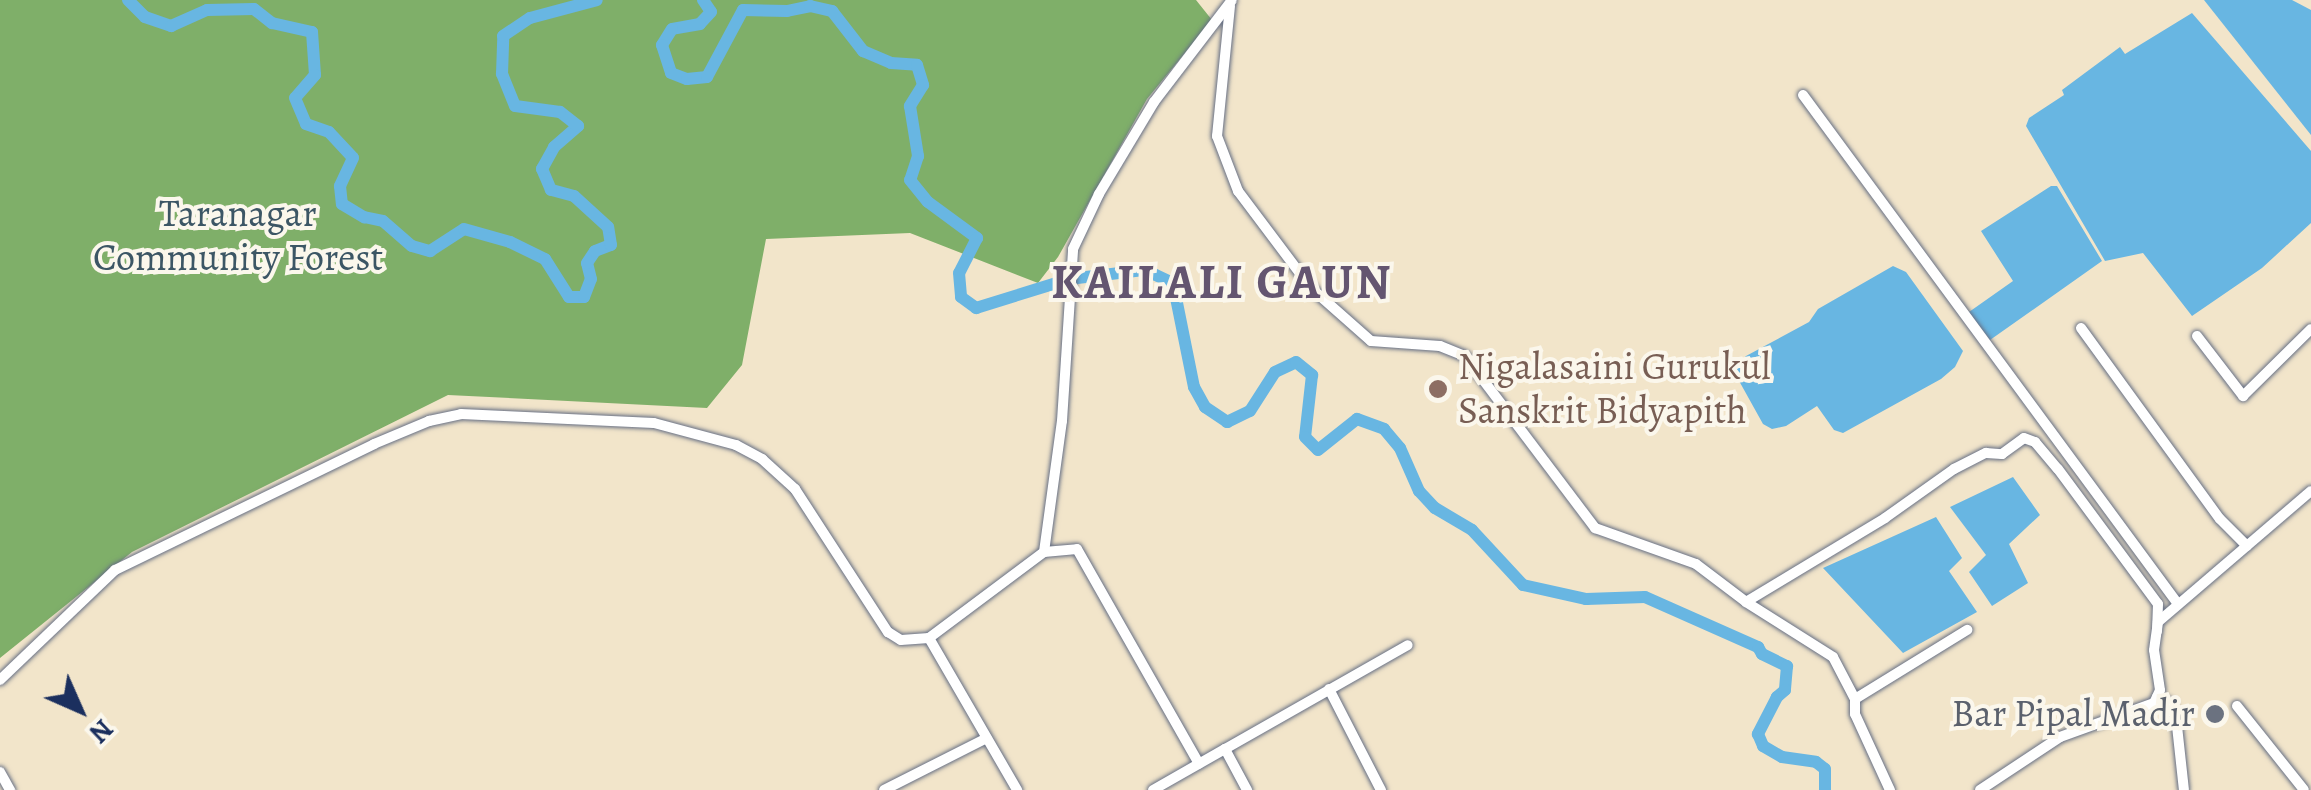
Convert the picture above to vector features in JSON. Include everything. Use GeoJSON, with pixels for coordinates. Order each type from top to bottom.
{"type":"FeatureCollection","features":[{"type":"Feature","properties":{"kind":"street"},"geometry":{"type":"LineString","coordinates":[[1044,552],[1062,421],[1072,250],[1098,194],[1154,102],[1231,0]]}},
{"type":"Feature","properties":{"kind":"street"},"geometry":{"type":"LineString","coordinates":[[1231,0],[1224,32],[1217,136],[1238,191],[1311,288],[1358,335],[1371,341],[1440,346],[1464,356],[1594,528],[1696,564],[1746,602],[1834,657],[1855,698],[1855,714],[1890,790]]}},
{"type":"Feature","properties":{"kind":"street"},"geometry":{"type":"LineString","coordinates":[[1803,95],[2178,604]]}},
{"type":"Feature","properties":{"kind":"street"},"geometry":{"type":"LineString","coordinates":[[2081,328],[2220,519],[2247,546]]}},
{"type":"Feature","properties":{"kind":"street"},"geometry":{"type":"LineString","coordinates":[[2198,336],[2243,396],[2311,329]]}},
{"type":"Feature","properties":{"kind":"street"},"geometry":{"type":"LineString","coordinates":[[0,680],[114,570],[429,421],[461,414],[654,423],[736,445],[762,460],[795,489],[888,632],[901,640],[917,642],[929,638],[1044,552],[1077,549],[1199,764]]}},
{"type":"Feature","properties":{"kind":"street"},"geometry":{"type":"LineString","coordinates":[[1746,602],[1886,518],[1904,501],[1954,469],[1986,452],[2002,454],[2024,438],[2035,442],[2058,470],[2158,604],[2157,697]]}},
{"type":"Feature","properties":{"kind":"street"},"geometry":{"type":"LineString","coordinates":[[2156,631],[2158,622],[2178,604],[2311,492]]}},
{"type":"Feature","properties":{"kind":"street"},"geometry":{"type":"LineString","coordinates":[[1855,698],[1968,630]]}},
{"type":"Feature","properties":{"kind":"street"},"geometry":{"type":"LineString","coordinates":[[929,638],[1017,790]]}},
{"type":"Feature","properties":{"kind":"street"},"geometry":{"type":"LineString","coordinates":[[1154,790],[1408,644]]}},
{"type":"Feature","properties":{"kind":"street"},"geometry":{"type":"LineString","coordinates":[[1329,690],[1381,790]]}},
{"type":"Feature","properties":{"kind":"street"},"geometry":{"type":"LineString","coordinates":[[1980,790],[2060,737],[2128,716],[2157,697]]}},
{"type":"Feature","properties":{"kind":"street"},"geometry":{"type":"LineString","coordinates":[[2157,697],[2171,704],[2178,726],[2184,790]]}},
{"type":"Feature","properties":{"kind":"street"},"geometry":{"type":"LineString","coordinates":[[2237,706],[2304,790]]}},
{"type":"Feature","properties":{"kind":"street"},"geometry":{"type":"LineString","coordinates":[[884,790],[987,738]]}},
{"type":"Feature","properties":{"kind":"street"},"geometry":{"type":"LineString","coordinates":[[1225,749],[1247,790]]}},
{"type":"Feature","properties":{"kind":"street"},"geometry":{"type":"LineString","coordinates":[[0,772],[10,790]]}},
{"type":"Feature","properties":{"kind":"green space","name":"Taranagar Community Forest"},"geometry":{"type":"Polygon","coordinates":[[[0,0],[1196,0],[1212,20],[1147,99],[1058,257],[1038,283],[910,233],[766,239],[742,365],[707,408],[448,395],[132,552],[0,658],[0,0]]]}},
{"type":"Feature","properties":{"kind":"water"},"geometry":{"type":"Polygon","coordinates":[[[2204,0],[2292,0],[2311,10],[2311,135],[2204,0]]]}},
{"type":"Feature","properties":{"kind":"water"},"geometry":{"type":"Polygon","coordinates":[[[2192,13],[2311,151],[2311,223],[2262,268],[2192,316],[2143,253],[2105,261],[2026,126],[2029,118],[2064,95],[2062,90],[2120,47],[2125,54],[2192,13]]]}},
{"type":"Feature","properties":{"kind":"water"},"geometry":{"type":"Polygon","coordinates":[[[2051,186],[2057,186],[2102,261],[1990,340],[1969,312],[2013,281],[1981,231],[2051,186]]]}},
{"type":"Feature","properties":{"kind":"water"},"geometry":{"type":"Polygon","coordinates":[[[1893,266],[1906,272],[1963,351],[1955,367],[1941,379],[1843,433],[1834,430],[1817,406],[1786,426],[1772,429],[1763,424],[1733,370],[1746,356],[1809,322],[1818,309],[1893,266]]]}},
{"type":"Feature","properties":{"kind":"water"},"geometry":{"type":"Polygon","coordinates":[[[2013,477],[2040,515],[2009,544],[2028,583],[1992,606],[1969,572],[1986,555],[1950,507],[2013,477]]]}},
{"type":"Feature","properties":{"kind":"water"},"geometry":{"type":"Polygon","coordinates":[[[1936,517],[1962,558],[1949,571],[1977,612],[1903,653],[1823,568],[1936,517]]]}},
{"type":"Feature","properties":{"kind":"waterway"},"geometry":{"type":"LineString","coordinates":[[128,0],[145,17],[171,26],[207,10],[254,9],[272,23],[312,32],[315,75],[295,98],[306,124],[329,132],[353,158],[340,186],[342,204],[364,217],[383,221],[412,246],[430,251],[464,229],[510,242],[545,259],[569,297],[584,297],[591,279],[587,263],[595,251],[611,245],[608,227],[574,196],[551,190],[542,169],[554,147],[578,126],[560,112],[515,106],[502,74],[503,36],[530,18],[597,0]]}},
{"type":"Feature","properties":{"kind":"waterway"},"geometry":{"type":"LineString","coordinates":[[703,0],[711,12],[700,24],[672,29],[662,45],[671,73],[687,79],[707,77],[743,10],[787,11],[810,6],[832,11],[863,51],[891,63],[917,65],[923,85],[910,106],[918,156],[910,180],[928,202],[977,238],[959,273],[961,297],[976,308],[1069,279],[1145,270],[1173,283],[1194,387],[1205,407],[1227,422],[1250,411],[1275,372],[1296,362],[1312,375],[1305,437],[1318,450],[1357,419],[1384,429],[1400,448],[1419,491],[1435,508],[1472,530],[1523,585],[1586,599],[1645,597],[1758,647],[1762,654],[1787,666],[1785,690],[1777,697],[1758,734],[1763,746],[1782,757],[1816,762],[1825,769],[1825,790]]}},
{"type":"Feature","properties":{"kind":"place","name":"Nigalasaini Gurukul Sanskrit Bidyapith"},"geometry":{"type":"Point","coordinates":[1438,389]}},
{"type":"Feature","properties":{"kind":"place","name":"Bar Pipal Madir"},"geometry":{"type":"Point","coordinates":[2215,714]}},
{"type":"Feature","properties":{"kind":"district","name":"KAILALI GAUN"},"geometry":{"type":"Point","coordinates":[1222,283]}}]}
